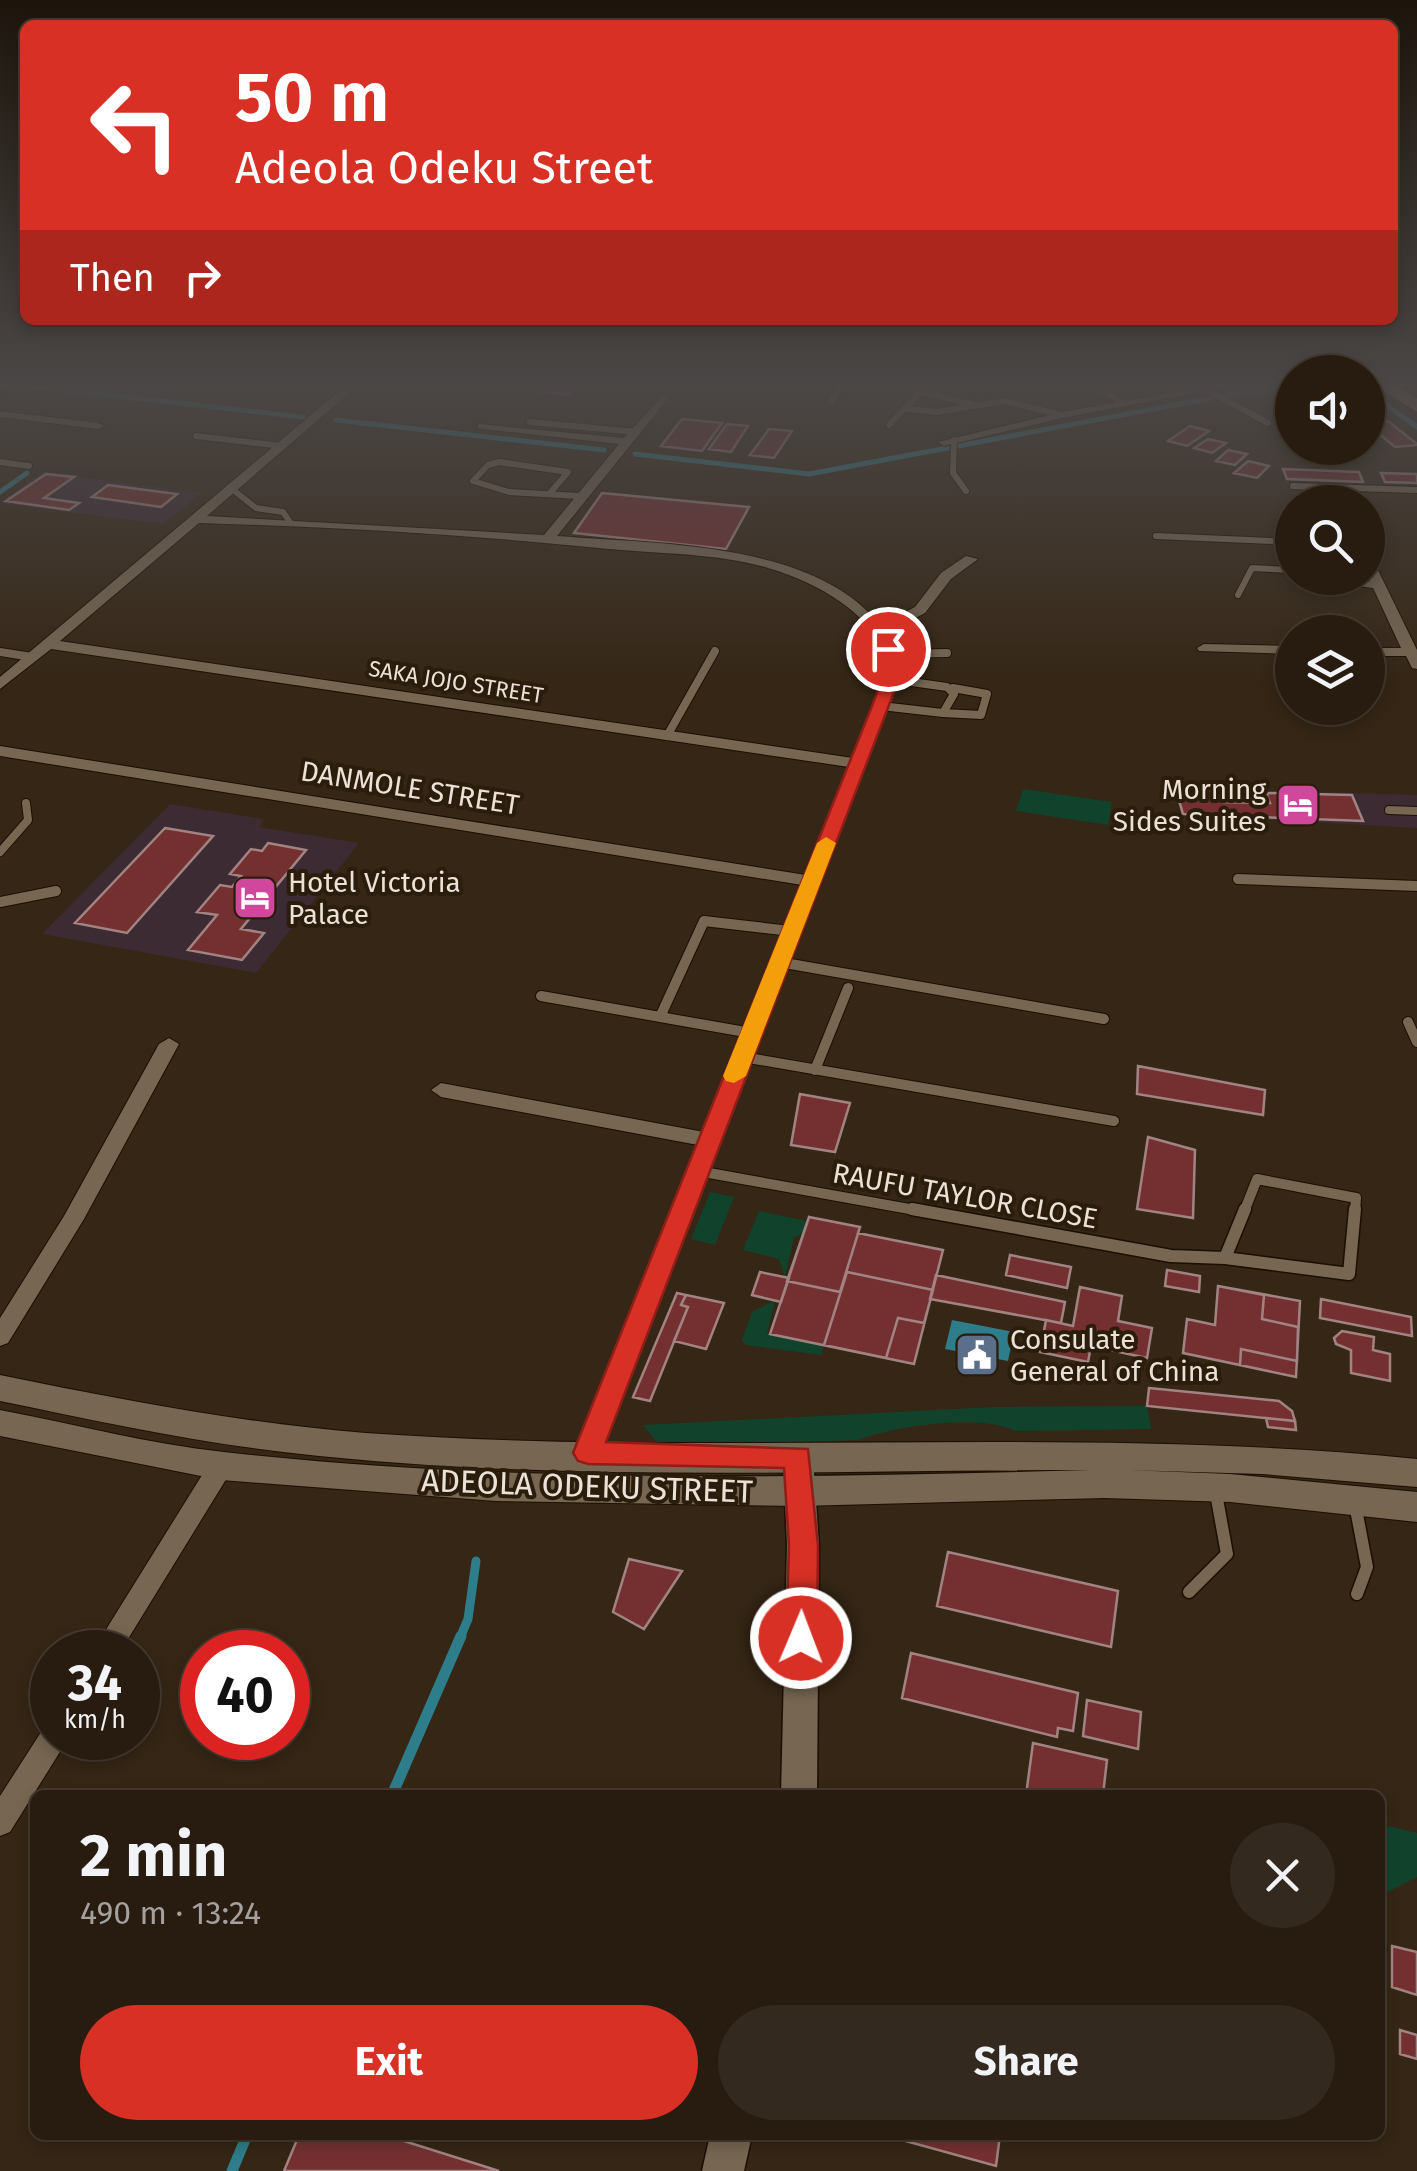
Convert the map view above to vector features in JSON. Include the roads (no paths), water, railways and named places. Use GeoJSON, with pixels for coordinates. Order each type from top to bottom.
{"type":"FeatureCollection","features":[{"type":"Feature","properties":{"kind":"main road","name":"ADEOLA ODEKU STREET"},"geometry":{"type":"LineString","coordinates":[[0,1388],[221,1431],[315,1442],[798,1457],[1207,1455],[1314,1460],[1417,1473]]}},
{"type":"Feature","properties":{"kind":"main road","name":"ADEOLA ODEKU STREET"},"geometry":{"type":"LineString","coordinates":[[0,1423],[221,1466],[515,1488],[800,1492],[1105,1484],[1215,1487],[1417,1506]]}},
{"type":"Feature","properties":{"kind":"street"},"geometry":{"type":"LineString","coordinates":[[0,685],[239,483]]}},
{"type":"Feature","properties":{"kind":"street"},"geometry":{"type":"LineString","coordinates":[[548,538],[590,483]]}},
{"type":"Feature","properties":{"kind":"street"},"geometry":{"type":"LineString","coordinates":[[196,519],[548,538],[761,561],[832,591],[880,632],[890,654],[890,679],[881,706],[588,1453]]}},
{"type":"Feature","properties":{"kind":"street"},"geometry":{"type":"LineString","coordinates":[[880,632],[920,610],[946,576],[971,559]]}},
{"type":"Feature","properties":{"kind":"street"},"geometry":{"type":"LineString","coordinates":[[1383,595],[1414,658]]}},
{"type":"Feature","properties":{"kind":"street","name":"SAKA JOJO STREET"},"geometry":{"type":"LineString","coordinates":[[49,644],[858,764]]}},
{"type":"Feature","properties":{"kind":"street"},"geometry":{"type":"LineString","coordinates":[[1204,648],[1275,650]]}},
{"type":"Feature","properties":{"kind":"street"},"geometry":{"type":"LineString","coordinates":[[1385,654],[1414,658]]}},
{"type":"Feature","properties":{"kind":"street","name":"DANMOLE STREET"},"geometry":{"type":"LineString","coordinates":[[0,750],[811,881]]}},
{"type":"Feature","properties":{"kind":"street"},"geometry":{"type":"LineString","coordinates":[[0,1337],[73,1219],[169,1044]]}},
{"type":"Feature","properties":{"kind":"street"},"geometry":{"type":"LineString","coordinates":[[441,1090],[710,1140]]}},
{"type":"Feature","properties":{"kind":"street"},"geometry":{"type":"LineString","coordinates":[[798,1457],[803,1546],[799,1790]]}},
{"type":"Feature","properties":{"kind":"street"},"geometry":{"type":"LineString","coordinates":[[119,1630],[221,1466]]}},
{"type":"Feature","properties":{"kind":"street"},"geometry":{"type":"LineString","coordinates":[[0,1822],[38,1760]]}},
{"type":"Feature","properties":{"kind":"street"},"geometry":{"type":"LineString","coordinates":[[723,2171],[730,2140]]}},
{"type":"Feature","properties":{"kind":"lane"},"geometry":{"type":"LineString","coordinates":[[478,483],[578,496]]}},
{"type":"Feature","properties":{"kind":"lane"},"geometry":{"type":"LineString","coordinates":[[550,494],[559,483]]}},
{"type":"Feature","properties":{"kind":"lane"},"geometry":{"type":"LineString","coordinates":[[960,483],[966,492]]}},
{"type":"Feature","properties":{"kind":"lane"},"geometry":{"type":"LineString","coordinates":[[232,489],[254,507],[284,512],[290,522]]}},
{"type":"Feature","properties":{"kind":"lane"},"geometry":{"type":"LineString","coordinates":[[1385,489],[1417,490]]}},
{"type":"Feature","properties":{"kind":"lane"},"geometry":{"type":"LineString","coordinates":[[1156,536],[1275,541]]}},
{"type":"Feature","properties":{"kind":"lane"},"geometry":{"type":"LineString","coordinates":[[1238,595],[1252,568],[1275,569]]}},
{"type":"Feature","properties":{"kind":"lane"},"geometry":{"type":"LineString","coordinates":[[667,736],[715,650]]}},
{"type":"Feature","properties":{"kind":"lane"},"geometry":{"type":"LineString","coordinates":[[0,652],[32,657]]}},
{"type":"Feature","properties":{"kind":"lane"},"geometry":{"type":"LineString","coordinates":[[890,654],[946,653]]}},
{"type":"Feature","properties":{"kind":"lane"},"geometry":{"type":"LineString","coordinates":[[881,706],[981,715],[987,694],[890,679]]}},
{"type":"Feature","properties":{"kind":"lane"},"geometry":{"type":"LineString","coordinates":[[943,714],[954,694],[953,688]]}},
{"type":"Feature","properties":{"kind":"lane"},"geometry":{"type":"LineString","coordinates":[[0,852],[28,820],[26,803]]}},
{"type":"Feature","properties":{"kind":"lane"},"geometry":{"type":"LineString","coordinates":[[1390,810],[1417,811]]}},
{"type":"Feature","properties":{"kind":"lane"},"geometry":{"type":"LineString","coordinates":[[1238,879],[1417,886]]}},
{"type":"Feature","properties":{"kind":"lane"},"geometry":{"type":"LineString","coordinates":[[0,902],[56,891]]}},
{"type":"Feature","properties":{"kind":"lane"},"geometry":{"type":"LineString","coordinates":[[660,1017],[704,922],[792,931]]}},
{"type":"Feature","properties":{"kind":"lane"},"geometry":{"type":"LineString","coordinates":[[779,962],[1104,1019]]}},
{"type":"Feature","properties":{"kind":"lane"},"geometry":{"type":"LineString","coordinates":[[816,1070],[848,988]]}},
{"type":"Feature","properties":{"kind":"lane"},"geometry":{"type":"LineString","coordinates":[[541,996],[751,1033]]}},
{"type":"Feature","properties":{"kind":"lane"},"geometry":{"type":"LineString","coordinates":[[1408,1022],[1417,1042]]}},
{"type":"Feature","properties":{"kind":"lane"},"geometry":{"type":"LineString","coordinates":[[742,1057],[1114,1121]]}},
{"type":"Feature","properties":{"kind":"lane","name":"RAUFU TAYLOR CLOSE"},"geometry":{"type":"LineString","coordinates":[[696,1171],[1171,1256],[1225,1258],[1349,1274],[1356,1198],[1257,1180],[1225,1258]]}},
{"type":"Feature","properties":{"kind":"lane"},"geometry":{"type":"LineString","coordinates":[[1189,1592],[1227,1554],[1215,1487]]}},
{"type":"Feature","properties":{"kind":"lane"},"geometry":{"type":"LineString","coordinates":[[1353,1498],[1367,1567],[1357,1594]]}},
{"type":"Feature","properties":{"kind":"water"},"geometry":{"type":"Polygon","coordinates":[[[952,1320],[1014,1332],[1008,1361],[945,1349],[952,1320]]]}},
{"type":"Feature","properties":{"kind":"waterway"},"geometry":{"type":"LineString","coordinates":[[0,492],[12,483]]}},
{"type":"Feature","properties":{"kind":"waterway"},"geometry":{"type":"LineString","coordinates":[[460,1638],[468,1619],[476,1561]]}},
{"type":"Feature","properties":{"kind":"waterway"},"geometry":{"type":"LineString","coordinates":[[394,1790],[461,1636]]}},
{"type":"Feature","properties":{"kind":"waterway"},"geometry":{"type":"LineString","coordinates":[[232,2171],[245,2140]]}},
{"type":"Feature","properties":{"kind":"place","name":"Morning Sides Suites"},"geometry":{"type":"Point","coordinates":[1298,805]}},
{"type":"Feature","properties":{"kind":"place","name":"Hotel Victoria Palace"},"geometry":{"type":"Point","coordinates":[255,898]}},
{"type":"Feature","properties":{"kind":"place","name":"Consulate General of China"},"geometry":{"type":"Point","coordinates":[977,1355]}}]}
